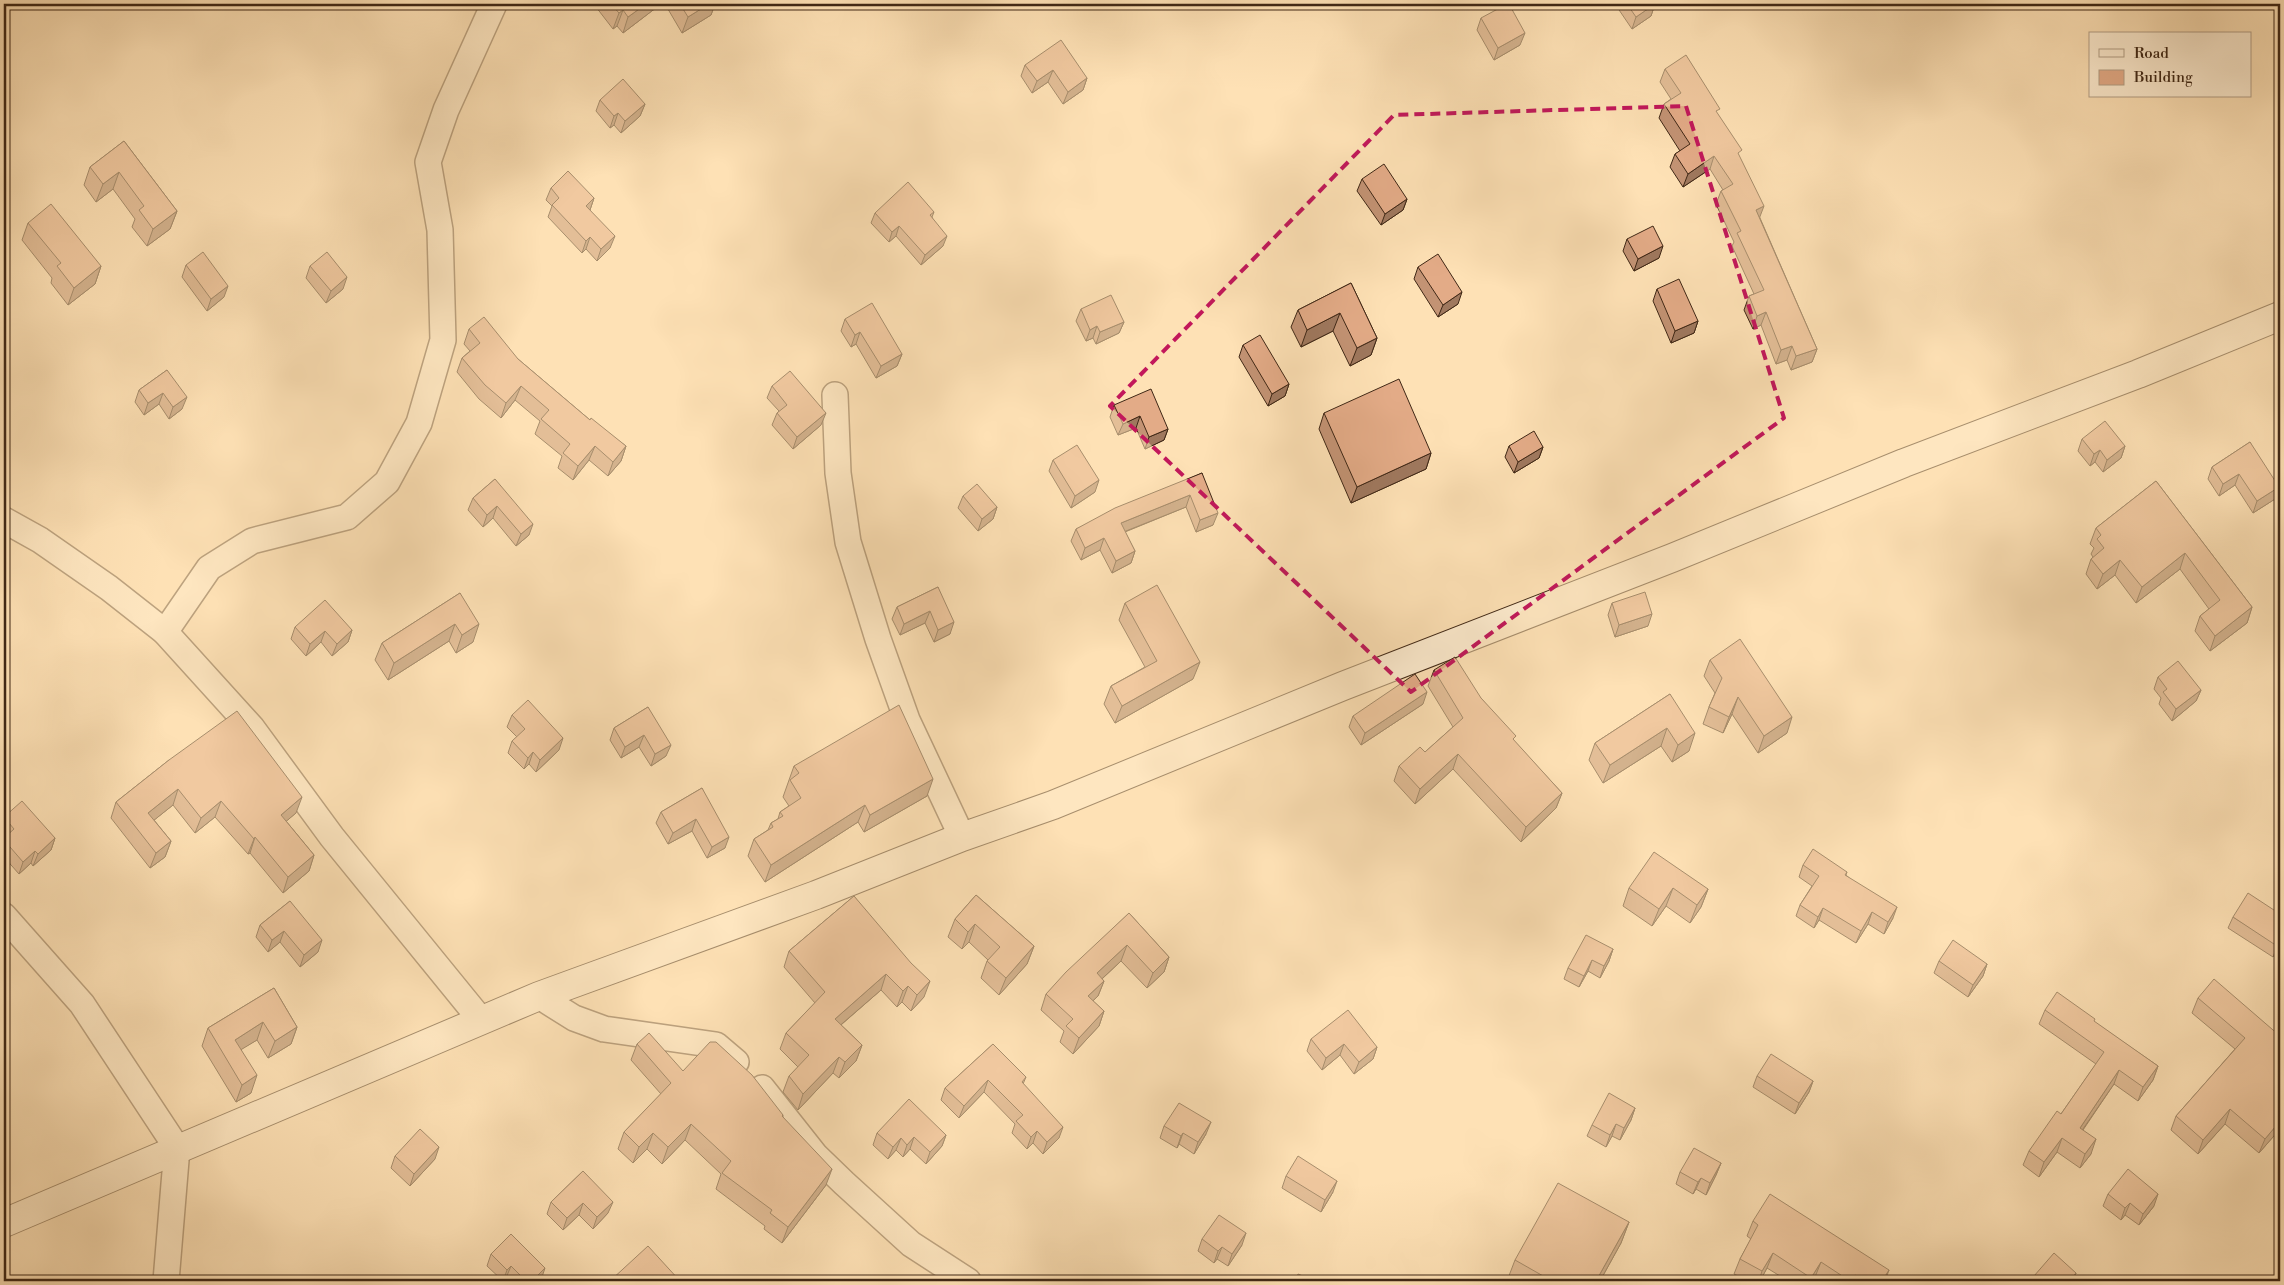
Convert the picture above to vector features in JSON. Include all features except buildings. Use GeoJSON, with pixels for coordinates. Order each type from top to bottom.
{"type":"FeatureCollection","features":[{"type":"Feature","properties":{"kind":"street"},"geometry":{"type":"LineString","coordinates":[[165,632],[209,568],[252,541],[347,517],[387,482],[419,423],[443,340],[440,230],[428,162],[446,110],[494,4]]}},
{"type":"Feature","properties":{"kind":"street"},"geometry":{"type":"LineString","coordinates":[[4,1223],[539,996],[816,895],[962,837],[1053,804],[1334,689],[1672,558],[1904,463],[2138,374],[2280,316]]}},
{"type":"Feature","properties":{"kind":"street"},"geometry":{"type":"LineString","coordinates":[[835,395],[838,473],[848,542],[878,639],[907,720],[962,837]]}},
{"type":"Feature","properties":{"kind":"street"},"geometry":{"type":"LineString","coordinates":[[4,520],[48,546],[109,588],[165,632],[252,728],[332,837],[481,1020]]}},
{"type":"Feature","properties":{"kind":"street"},"geometry":{"type":"LineString","coordinates":[[4,916],[82,1004],[177,1148],[166,1281]]}},
{"type":"Feature","properties":{"kind":"street"},"geometry":{"type":"LineString","coordinates":[[539,996],[574,1018],[604,1029],[716,1045],[755,1079],[815,1155],[838,1177],[911,1244],[968,1281]]}},
{"type":"Feature","properties":{"kind":"highlighted area"},"geometry":{"type":"Polygon","coordinates":[[[1686,106],[1784,418],[1411,692],[1110,406],[1394,115],[1686,106]]]}}]}
